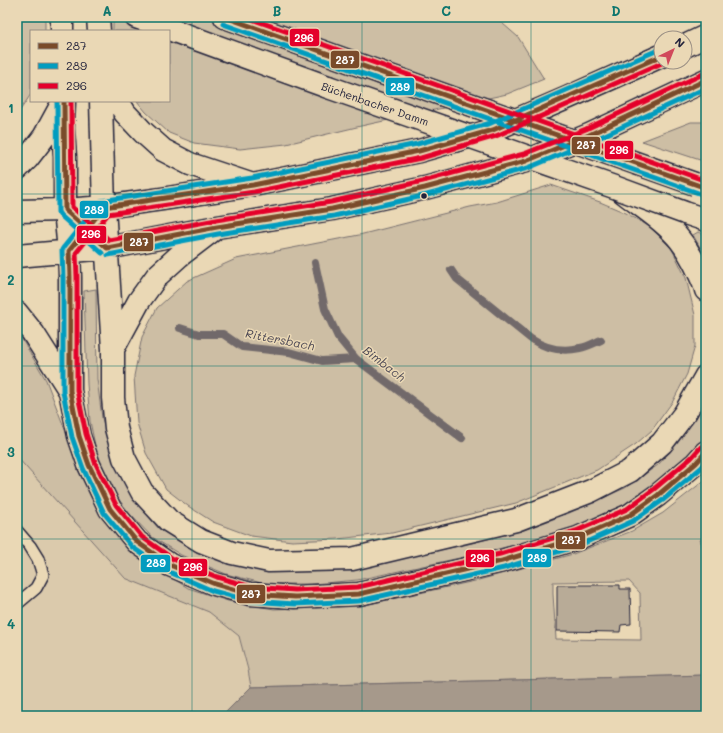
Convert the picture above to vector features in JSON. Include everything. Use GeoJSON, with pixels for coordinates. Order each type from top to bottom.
{"type":"FeatureCollection","features":[{"type":"Feature","properties":{"kind":"main road"},"geometry":{"type":"LineString","coordinates":[[62,17],[62,30]]}},
{"type":"Feature","properties":{"kind":"main road"},"geometry":{"type":"LineString","coordinates":[[98,17],[99,30]]}},
{"type":"Feature","properties":{"kind":"main road","name":"Büchenbacher Damm"},"geometry":{"type":"LineString","coordinates":[[136,17],[328,87],[706,220]]}},
{"type":"Feature","properties":{"kind":"main road"},"geometry":{"type":"LineString","coordinates":[[225,17],[701,186]]}},
{"type":"Feature","properties":{"kind":"main road"},"geometry":{"type":"LineString","coordinates":[[693,42],[706,36]]}},
{"type":"Feature","properties":{"kind":"main road"},"geometry":{"type":"LineString","coordinates":[[17,212],[104,207],[162,199],[253,185],[419,151],[493,130],[653,60]]}},
{"type":"Feature","properties":{"kind":"main road"},"geometry":{"type":"LineString","coordinates":[[17,256],[69,250],[107,248],[217,227],[332,209],[425,188],[526,161],[589,135],[706,80]]}},
{"type":"Feature","properties":{"kind":"main road"},"geometry":{"type":"LineString","coordinates":[[17,170],[44,137],[63,102]]}},
{"type":"Feature","properties":{"kind":"main road"},"geometry":{"type":"LineString","coordinates":[[64,102],[63,128],[65,157],[65,210],[70,277],[70,390],[79,436],[89,465],[110,509],[137,542],[170,565],[214,584],[250,594],[295,597],[359,594],[502,561],[578,538],[630,515],[658,495],[696,463],[706,452]]}},
{"type":"Feature","properties":{"kind":"main road"},"geometry":{"type":"LineString","coordinates":[[101,102],[104,207],[113,348],[113,398],[116,428],[124,458],[142,492],[169,521],[201,542],[232,553],[269,561],[352,559],[516,520],[591,491],[630,471],[662,443],[685,413],[706,376]]}},
{"type":"Feature","properties":{"kind":"main road"},"geometry":{"type":"LineString","coordinates":[[119,102],[125,113],[163,150],[190,164],[253,185]]}},
{"type":"Feature","properties":{"kind":"main road"},"geometry":{"type":"LineString","coordinates":[[617,188],[660,221],[679,240],[692,259],[706,286],[706,290]]}},
{"type":"Feature","properties":{"kind":"main road"},"geometry":{"type":"LineString","coordinates":[[69,250],[104,207]]}},
{"type":"Feature","properties":{"kind":"main road"},"geometry":{"type":"LineString","coordinates":[[65,210],[107,248]]}},
{"type":"Feature","properties":{"kind":"main road"},"geometry":{"type":"LineString","coordinates":[[113,348],[138,301],[157,276],[179,256],[217,227]]}},
{"type":"Feature","properties":{"kind":"main road"},"geometry":{"type":"LineString","coordinates":[[17,313],[33,333],[70,390]]}},
{"type":"Feature","properties":{"kind":"lane"},"geometry":{"type":"LineString","coordinates":[[17,530],[38,559],[42,575],[36,588],[17,604]]}},
{"type":"Feature","properties":{"kind":"shaded area"},"geometry":{"type":"Polygon","coordinates":[[[17,17],[45,17],[45,30],[30,30],[30,96],[17,115],[17,17]]]}},
{"type":"Feature","properties":{"kind":"shaded area"},"geometry":{"type":"Polygon","coordinates":[[[113,17],[495,17],[518,37],[544,79],[507,94],[286,144],[240,149],[194,143],[169,133],[146,112],[138,102],[170,102],[170,30],[113,30],[113,17]]]}},
{"type":"Feature","properties":{"kind":"shaded area"},"geometry":{"type":"Polygon","coordinates":[[[691,122],[706,122],[706,162],[642,141],[691,122]]]}},
{"type":"Feature","properties":{"kind":"shaded area"},"geometry":{"type":"Polygon","coordinates":[[[551,185],[600,202],[626,213],[650,227],[672,249],[686,278],[695,315],[695,346],[687,374],[673,401],[652,430],[636,444],[597,470],[516,503],[392,533],[337,539],[292,541],[251,536],[213,522],[188,506],[166,489],[146,453],[137,423],[134,376],[142,337],[157,308],[187,281],[236,259],[359,235],[470,207],[497,202],[551,185]]]}},
{"type":"Feature","properties":{"kind":"shaded area"},"geometry":{"type":"Polygon","coordinates":[[[698,232],[706,236],[706,258],[693,235],[698,232]]]}},
{"type":"Feature","properties":{"kind":"shaded area"},"geometry":{"type":"Polygon","coordinates":[[[96,289],[97,379],[102,418],[113,460],[137,503],[159,529],[186,546],[227,562],[262,570],[305,571],[348,568],[464,545],[524,530],[569,513],[625,488],[658,465],[677,444],[697,416],[706,398],[706,439],[693,454],[666,479],[624,507],[584,525],[535,540],[469,556],[357,580],[313,584],[266,584],[226,574],[181,555],[152,537],[129,513],[112,490],[97,455],[90,421],[87,384],[84,291],[96,289]]]}},
{"type":"Feature","properties":{"kind":"shaded area"},"geometry":{"type":"Polygon","coordinates":[[[17,331],[46,380],[72,448],[152,565],[188,588],[228,601],[274,609],[364,605],[475,581],[573,554],[632,531],[663,513],[706,479],[706,537],[700,540],[706,555],[706,675],[251,687],[239,636],[209,612],[125,578],[17,457],[17,331]],[[629,581],[553,582],[556,639],[641,640],[640,593],[629,581]]]}},
{"type":"Feature","properties":{"kind":"shaded area"},"geometry":{"type":"Polygon","coordinates":[[[17,457],[125,578],[209,612],[239,636],[251,687],[222,716],[17,716],[17,457]]]}},
{"type":"Feature","properties":{"kind":"shaded area"},"geometry":{"type":"Polygon","coordinates":[[[706,675],[706,716],[222,716],[251,687],[706,675]]]}},
{"type":"Feature","properties":{"kind":"building"},"geometry":{"type":"Polygon","coordinates":[[[557,585],[620,585],[620,589],[630,589],[631,624],[621,625],[620,632],[557,631],[557,585]]]}},
{"type":"Feature","properties":{"kind":"waterway","name":"Bimbach"},"geometry":{"type":"LineString","coordinates":[[315,263],[325,309],[338,337],[356,359],[462,438]]}},
{"type":"Feature","properties":{"kind":"waterway"},"geometry":{"type":"LineString","coordinates":[[451,270],[457,279],[531,339],[542,345],[554,349],[567,350],[585,347],[601,340]]}},
{"type":"Feature","properties":{"kind":"waterway","name":"Rittersbach"},"geometry":{"type":"LineString","coordinates":[[180,328],[199,334],[223,334],[242,347],[289,352],[322,361],[356,359]]}},
{"type":"Feature","properties":{"kind":"transit line","name":"287"},"geometry":{"type":"LineString","coordinates":[[225,17],[706,188]]}},
{"type":"Feature","properties":{"kind":"transit line","name":"296"},"geometry":{"type":"LineString","coordinates":[[246,17],[706,181]]}},
{"type":"Feature","properties":{"kind":"transit line","name":"289"},"geometry":{"type":"LineString","coordinates":[[223,24],[704,195]]}},
{"type":"Feature","properties":{"kind":"transit line","name":"289"},"geometry":{"type":"LineString","coordinates":[[653,52],[491,123],[417,144],[252,178],[101,201],[62,250],[63,392],[72,437],[83,468],[104,513],[132,547],[167,571],[213,591],[250,601],[295,604],[359,601],[504,568],[580,545],[633,521],[663,500],[706,462]]}},
{"type":"Feature","properties":{"kind":"transit line","name":"287"},"geometry":{"type":"LineString","coordinates":[[104,207],[253,185],[419,151],[493,130],[653,60]]}},
{"type":"Feature","properties":{"kind":"transit line","name":"296"},"geometry":{"type":"LineString","coordinates":[[653,67],[496,136],[421,158],[254,192],[108,214],[76,253],[77,390],[86,434],[95,462],[116,505],[142,537],[173,559],[217,577],[251,587],[295,590],[358,587],[500,554],[576,531],[627,509],[654,489],[691,458],[701,447]]}},
{"type":"Feature","properties":{"kind":"transit line","name":"296"},"geometry":{"type":"LineString","coordinates":[[71,102],[72,207],[109,240],[216,220],[331,202],[423,181],[524,154],[586,129],[703,74]]}},
{"type":"Feature","properties":{"kind":"transit line","name":"287"},"geometry":{"type":"LineString","coordinates":[[64,102],[65,210],[107,248],[217,227],[332,209],[425,188],[526,161],[589,135],[706,80]]}},
{"type":"Feature","properties":{"kind":"transit line","name":"289"},"geometry":{"type":"LineString","coordinates":[[108,255],[218,234],[334,216],[427,195],[528,168],[592,141],[706,88]]}},
{"type":"Feature","properties":{"kind":"transit line","name":"289"},"geometry":{"type":"LineString","coordinates":[[57,102],[58,212],[102,253]]}},
{"type":"Feature","properties":{"kind":"transit line","name":"287"},"geometry":{"type":"LineString","coordinates":[[104,207],[69,251],[70,391],[79,436],[89,465],[110,509],[137,542],[170,565],[215,584],[250,594],[295,597],[359,594],[502,561],[578,538],[630,515],[658,495],[696,463],[706,452]]}}]}
